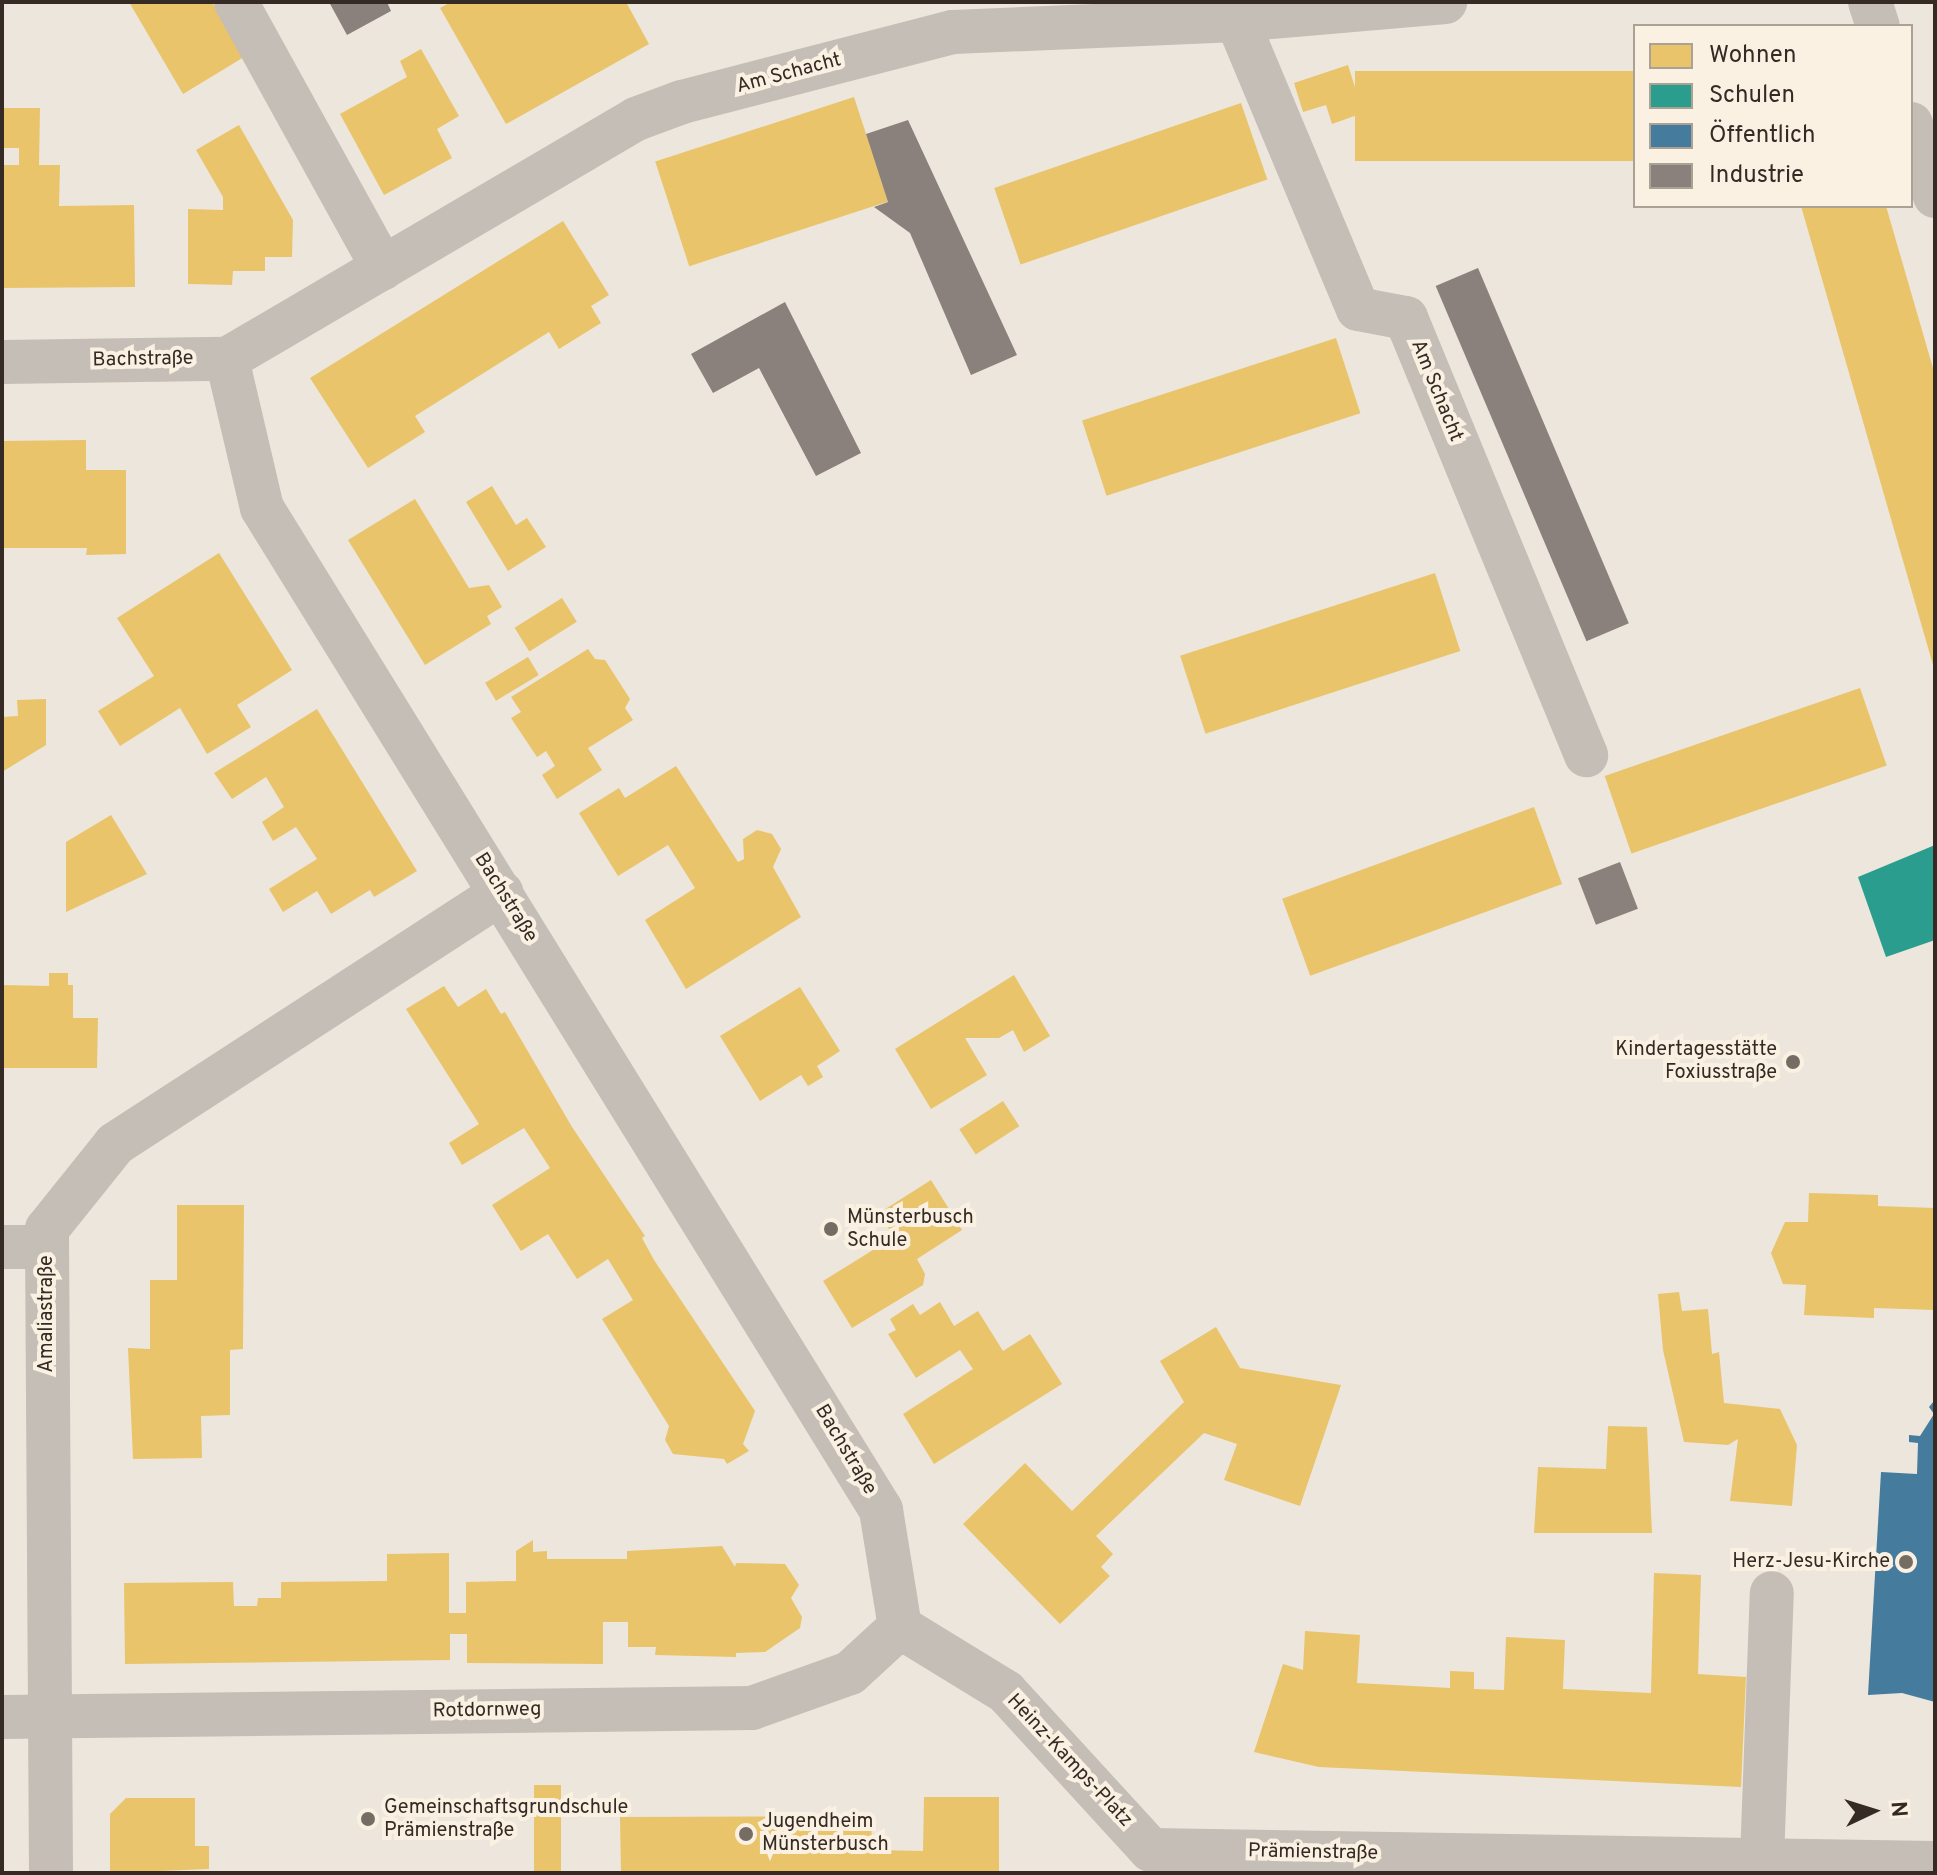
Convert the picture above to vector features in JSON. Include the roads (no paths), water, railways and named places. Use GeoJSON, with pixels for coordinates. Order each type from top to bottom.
{"type":"FeatureCollection","features":[{"type":"Feature","properties":{"kind":"street"},"geometry":{"type":"LineString","coordinates":[[236,2],[383,268]]}},
{"type":"Feature","properties":{"kind":"street","name":"Am Schacht"},"geometry":{"type":"LineString","coordinates":[[227,359],[636,119],[682,102],[953,32],[1237,20],[1445,2]]}},
{"type":"Feature","properties":{"kind":"street"},"geometry":{"type":"LineString","coordinates":[[1870,2],[1877,24]]}},
{"type":"Feature","properties":{"kind":"street","name":"Am Schacht"},"geometry":{"type":"LineString","coordinates":[[1237,20],[1358,309],[1406,318],[1586,755]]}},
{"type":"Feature","properties":{"kind":"street"},"geometry":{"type":"LineString","coordinates":[[1913,130],[1935,196]]}},
{"type":"Feature","properties":{"kind":"street","name":"Bachstraße"},"geometry":{"type":"LineString","coordinates":[[2,362],[227,359],[262,508],[881,1510],[900,1627]]}},
{"type":"Feature","properties":{"kind":"street","name":"Amaliastraße"},"geometry":{"type":"LineString","coordinates":[[51,1873],[47,1229],[115,1144],[502,893]]}},
{"type":"Feature","properties":{"kind":"street"},"geometry":{"type":"LineString","coordinates":[[2,1247],[47,1247]]}},
{"type":"Feature","properties":{"kind":"street"},"geometry":{"type":"LineString","coordinates":[[1762,1860],[1772,1593]]}},
{"type":"Feature","properties":{"kind":"street","name":"Rotdornweg"},"geometry":{"type":"LineString","coordinates":[[2,1717],[752,1708],[850,1673],[900,1627]]}},
{"type":"Feature","properties":{"kind":"street","name":"Heinz-Kamps-Platz"},"geometry":{"type":"LineString","coordinates":[[900,1627],[1006,1692],[1144,1862]]}},
{"type":"Feature","properties":{"kind":"street","name":"Prämienstraße"},"geometry":{"type":"LineString","coordinates":[[1144,1862],[1762,1860],[1935,1863]]}},
{"type":"Feature","properties":{"kind":"place","name":"Kindertagesstätte Foxiusstraße"},"geometry":{"type":"Point","coordinates":[1793,1062]}},
{"type":"Feature","properties":{"kind":"place","name":"Münsterbusch Schule"},"geometry":{"type":"Point","coordinates":[831,1229]}},
{"type":"Feature","properties":{"kind":"place","name":"Herz-Jesu-Kirche"},"geometry":{"type":"Point","coordinates":[1906,1562]}},
{"type":"Feature","properties":{"kind":"place","name":"Gemeinschaftsgrundschule Prämienstraße"},"geometry":{"type":"Point","coordinates":[368,1819]}},
{"type":"Feature","properties":{"kind":"place","name":"Jugendheim Münsterbusch"},"geometry":{"type":"Point","coordinates":[746,1834]}}]}
